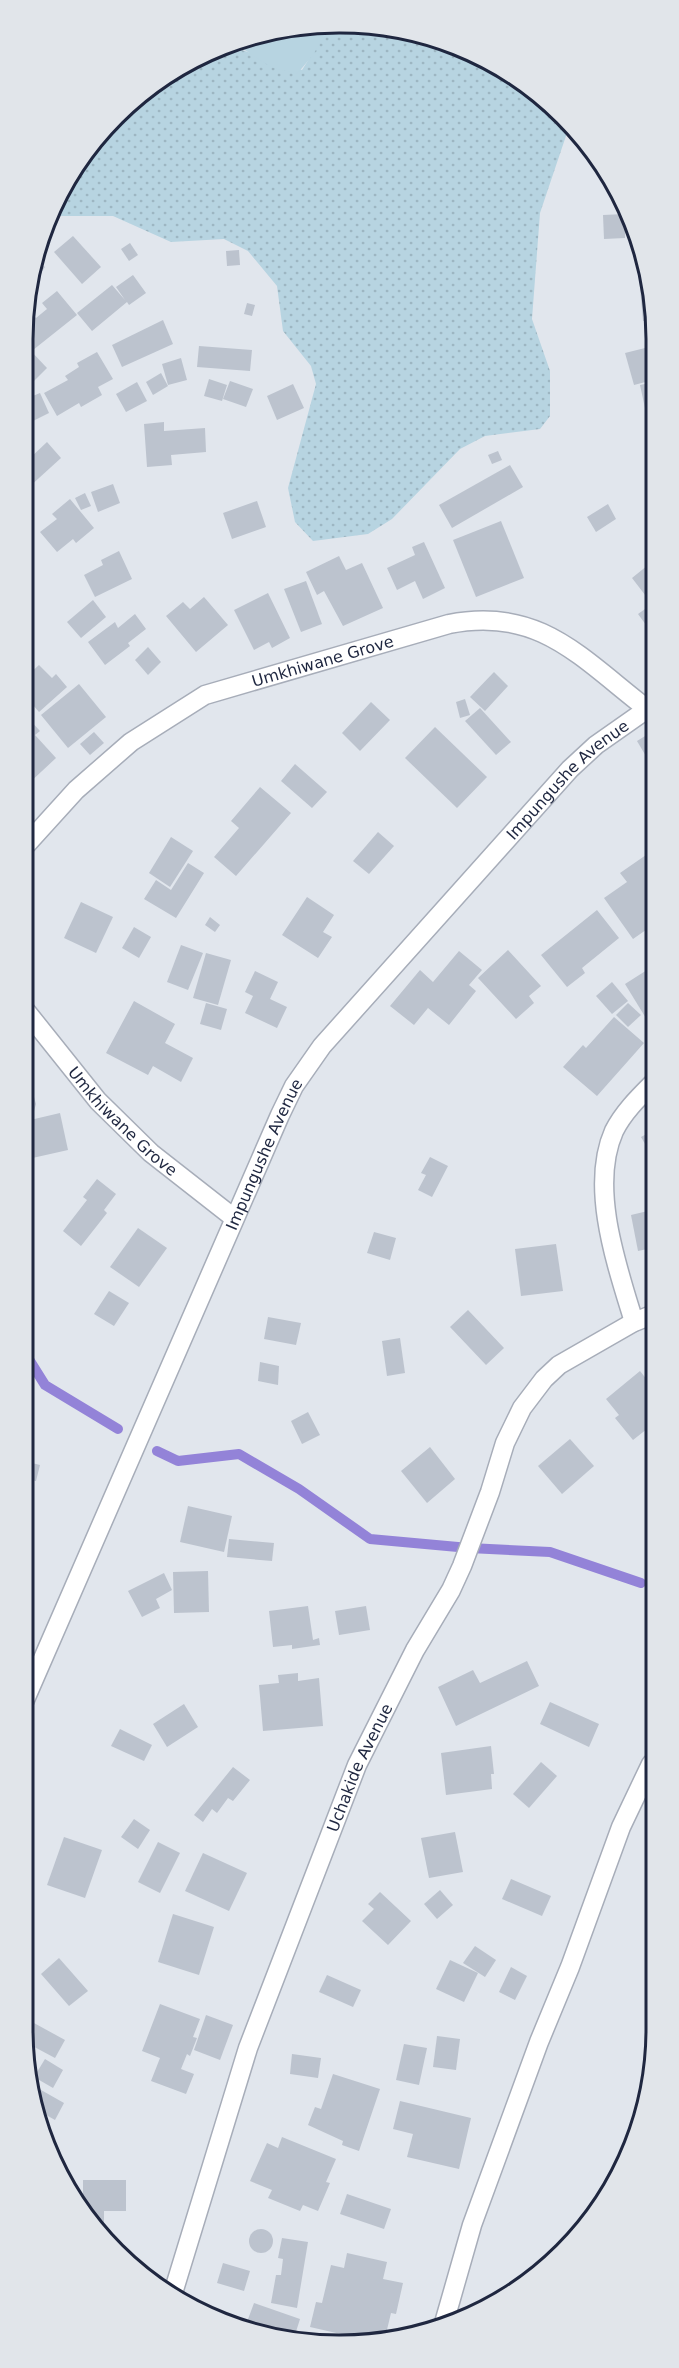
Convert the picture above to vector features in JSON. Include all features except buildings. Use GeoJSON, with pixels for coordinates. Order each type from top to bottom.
{"type":"FeatureCollection","features":[{"type":"Feature","properties":{"kind":"street","name":"Umkhiwane Grove"},"geometry":{"type":"LineString","coordinates":[[33,837],[76,790],[131,742],[205,695],[449,624],[470,620],[495,621],[517,623],[535,628],[555,639],[646,703]]}},
{"type":"Feature","properties":{"kind":"street","name":"Impungushe Avenue"},"geometry":{"type":"LineString","coordinates":[[33,1681],[234,1218],[294,1086],[322,1046],[570,770],[596,745],[646,709]]}},
{"type":"Feature","properties":{"kind":"street","name":"Umkhiwane Grove"},"geometry":{"type":"LineString","coordinates":[[33,1020],[98,1101],[151,1153],[234,1218]]}},
{"type":"Feature","properties":{"kind":"street"},"geometry":{"type":"LineString","coordinates":[[634,1322],[609,1231],[604,1174],[607,1151],[615,1130],[632,1104],[646,1090]]}},
{"type":"Feature","properties":{"kind":"street","name":"Uchakide Avenue"},"geometry":{"type":"LineString","coordinates":[[175,2287],[248,2048],[357,1765],[415,1650],[462,1566],[490,1492],[505,1443],[522,1408],[544,1379],[559,1365],[646,1317]]}},
{"type":"Feature","properties":{"kind":"street"},"geometry":{"type":"LineString","coordinates":[[446,2316],[472,2225],[539,2042],[570,1966],[621,1827],[646,1774]]}},
{"type":"Feature","properties":{"kind":"shaded area"},"geometry":{"type":"Polygon","coordinates":[[[325,34],[360,34],[419,43],[457,56],[493,74],[526,96],[567,134],[540,213],[532,319],[550,371],[550,416],[540,429],[485,436],[460,449],[392,519],[368,534],[313,541],[295,522],[288,488],[316,384],[311,366],[283,331],[277,286],[248,251],[224,239],[171,242],[113,216],[59,216],[74,186],[109,137],[137,109],[186,74],[241,49],[302,70],[325,34]]]}},
{"type":"Feature","properties":{"kind":"shaded area"},"geometry":{"type":"Polygon","coordinates":[[[325,34],[313,55],[297,74],[271,67],[242,49],[280,39],[325,34]]]}},
{"type":"Feature","properties":{"kind":"waterway"},"geometry":{"type":"LineString","coordinates":[[33,1366],[45,1385],[118,1429]]}},
{"type":"Feature","properties":{"kind":"waterway"},"geometry":{"type":"LineString","coordinates":[[157,1451],[178,1461],[239,1454],[299,1489],[370,1539],[469,1548],[550,1552],[641,1583]]}}]}
